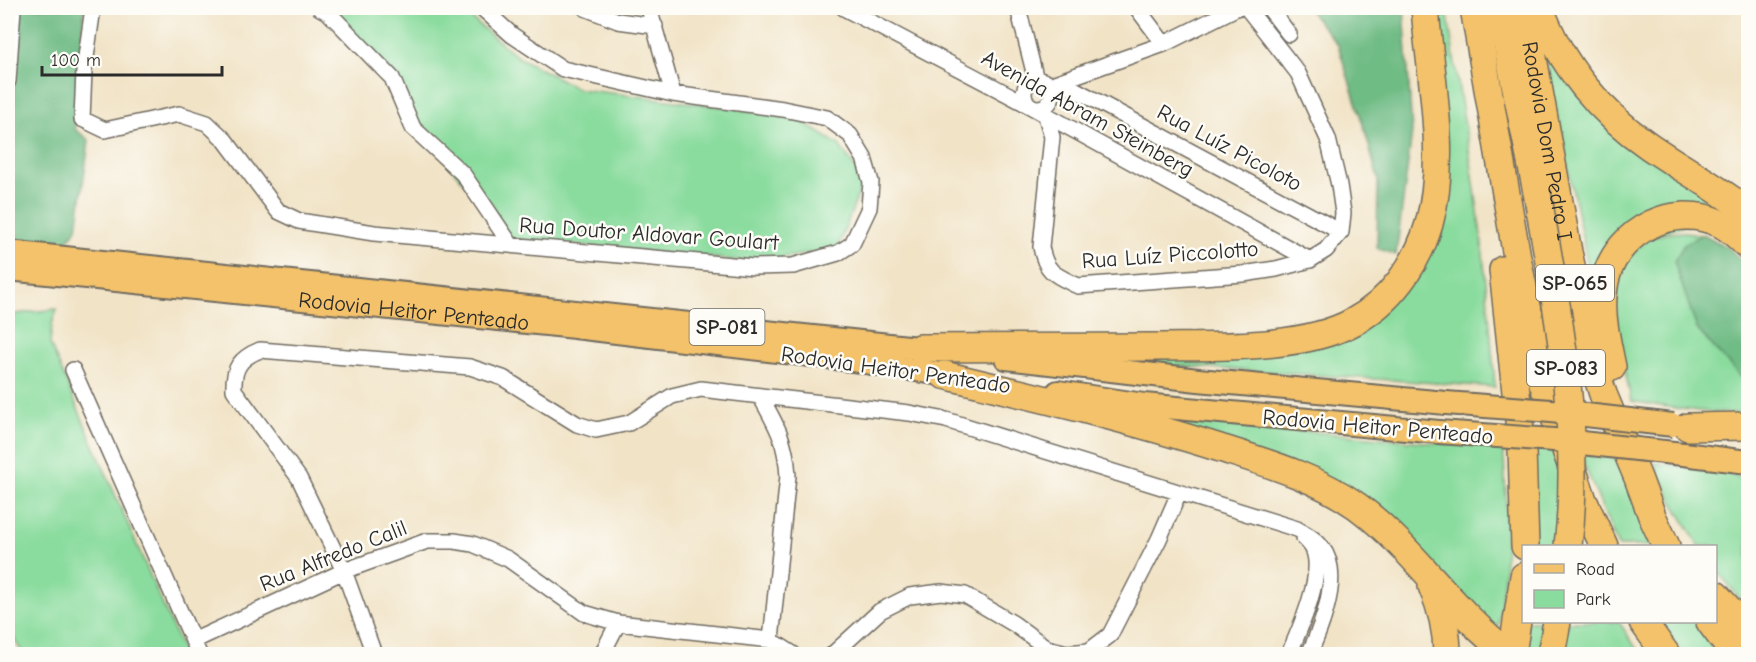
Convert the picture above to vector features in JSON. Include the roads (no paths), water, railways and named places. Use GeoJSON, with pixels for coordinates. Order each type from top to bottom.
{"type":"FeatureCollection","features":[{"type":"Feature","properties":{"kind":"highway"},"geometry":{"type":"LineString","coordinates":[[920,348],[1115,347],[1266,343],[1328,333],[1352,323],[1372,310],[1406,275],[1429,224],[1437,160],[1425,8]]}},
{"type":"Feature","properties":{"kind":"highway","name":"SP-083"},"geometry":{"type":"LineString","coordinates":[[1466,8],[1496,221],[1522,449],[1525,545]]}},
{"type":"Feature","properties":{"kind":"highway","name":"SP-065"},"geometry":{"type":"LineString","coordinates":[[1474,8],[1518,263],[1543,383],[1584,500],[1604,545]]}},
{"type":"Feature","properties":{"kind":"highway","name":"SP-083"},"geometry":{"type":"LineString","coordinates":[[1500,8],[1537,192],[1565,365],[1571,467],[1568,545]]}},
{"type":"Feature","properties":{"kind":"highway","name":"Rodovia Dom Pedro I"},"geometry":{"type":"LineString","coordinates":[[1524,8],[1568,252],[1585,328],[1603,394],[1666,545]]}},
{"type":"Feature","properties":{"kind":"highway"},"geometry":{"type":"LineString","coordinates":[[1540,8],[1558,49],[1577,78],[1597,101],[1648,146],[1708,183],[1749,212]]}},
{"type":"Feature","properties":{"kind":"highway"},"geometry":{"type":"LineString","coordinates":[[1681,545],[1635,470],[1603,323],[1602,296],[1612,259],[1637,231],[1657,222],[1679,217],[1720,223],[1749,246]]}},
{"type":"Feature","properties":{"kind":"highway"},"geometry":{"type":"LineString","coordinates":[[944,375],[1105,414],[1287,470],[1336,493],[1357,507],[1400,544],[1473,624],[1510,654],[1522,587]]}},
{"type":"Feature","properties":{"kind":"highway"},"geometry":{"type":"LineString","coordinates":[[1681,426],[1749,426]]}},
{"type":"Feature","properties":{"kind":"highway"},"geometry":{"type":"LineString","coordinates":[[1421,567],[1439,603],[1447,636],[1447,654]]}},
{"type":"Feature","properties":{"kind":"highway"},"geometry":{"type":"LineString","coordinates":[[1717,596],[1749,632]]}},
{"type":"Feature","properties":{"kind":"highway"},"geometry":{"type":"LineString","coordinates":[[1551,654],[1557,623]]}},
{"type":"Feature","properties":{"kind":"highway"},"geometry":{"type":"LineString","coordinates":[[1644,623],[1666,654]]}},
{"type":"Feature","properties":{"kind":"highway"},"geometry":{"type":"LineString","coordinates":[[1711,623],[1734,654]]}},
{"type":"Feature","properties":{"kind":"main road","name":"Rodovia Heitor Penteado"},"geometry":{"type":"LineString","coordinates":[[8,252],[920,348],[1198,380],[1551,411],[1749,436]]}},
{"type":"Feature","properties":{"kind":"main road","name":"Rodovia Heitor Penteado"},"geometry":{"type":"LineString","coordinates":[[8,269],[566,326],[852,360],[1144,405],[1439,432],[1554,440],[1749,462]]}},
{"type":"Feature","properties":{"kind":"street"},"geometry":{"type":"LineString","coordinates":[[8,81],[13,8]]}},
{"type":"Feature","properties":{"kind":"street","name":"Rua Doutor Aldovar Goulart"},"geometry":{"type":"LineString","coordinates":[[93,8],[84,71],[82,119],[105,130],[179,114],[207,123],[225,140],[278,211],[299,221],[374,233],[754,267],[793,266],[838,253],[852,244],[868,208],[871,182],[864,158],[850,135],[827,118],[783,109],[673,94],[563,69],[512,35],[482,8]]}},
{"type":"Feature","properties":{"kind":"street"},"geometry":{"type":"LineString","coordinates":[[320,8],[329,13],[392,78],[413,128],[463,174],[511,245]]}},
{"type":"Feature","properties":{"kind":"street"},"geometry":{"type":"LineString","coordinates":[[585,8],[618,21],[655,26]]}},
{"type":"Feature","properties":{"kind":"street"},"geometry":{"type":"LineString","coordinates":[[649,8],[673,94]]}},
{"type":"Feature","properties":{"kind":"street","name":"Avenida Abram Steinberg"},"geometry":{"type":"LineString","coordinates":[[844,8],[1032,107],[1310,260]]}},
{"type":"Feature","properties":{"kind":"street"},"geometry":{"type":"LineString","coordinates":[[1018,8],[1049,82]]}},
{"type":"Feature","properties":{"kind":"street"},"geometry":{"type":"LineString","coordinates":[[1137,8],[1164,44]]}},
{"type":"Feature","properties":{"kind":"street"},"geometry":{"type":"LineString","coordinates":[[1032,107],[1026,103],[1023,96],[1024,88],[1029,82],[1049,82],[1164,44],[1236,8]]}},
{"type":"Feature","properties":{"kind":"street"},"geometry":{"type":"LineString","coordinates":[[1247,8],[1298,73],[1328,139],[1343,213],[1341,232],[1326,250],[1310,260]]}},
{"type":"Feature","properties":{"kind":"street"},"geometry":{"type":"LineString","coordinates":[[1269,8],[1289,34]]}},
{"type":"Feature","properties":{"kind":"street","name":"Rua Luíz Picoloto"},"geometry":{"type":"LineString","coordinates":[[1049,82],[1341,232]]}},
{"type":"Feature","properties":{"kind":"street","name":"Rua Luíz Piccolotto"},"geometry":{"type":"LineString","coordinates":[[1046,116],[1053,137],[1041,247],[1044,264],[1057,275],[1078,286],[1243,274],[1276,269],[1310,260]]}},
{"type":"Feature","properties":{"kind":"street"},"geometry":{"type":"LineString","coordinates":[[374,654],[344,571],[299,478],[234,390],[233,378],[237,367],[246,356],[260,350],[470,367],[503,378],[577,424],[596,430],[629,423],[672,396],[701,389],[909,413],[946,420],[1296,529],[1314,540],[1324,550],[1330,566],[1332,582],[1327,604],[1309,654]]}},
{"type":"Feature","properties":{"kind":"street"},"geometry":{"type":"LineString","coordinates":[[73,370],[196,647]]}},
{"type":"Feature","properties":{"kind":"street"},"geometry":{"type":"LineString","coordinates":[[760,396],[782,436],[787,466],[771,640]]}},
{"type":"Feature","properties":{"kind":"street"},"geometry":{"type":"LineString","coordinates":[[833,654],[880,611],[910,596],[941,592],[964,595],[1014,624],[1047,648],[1067,653],[1089,651],[1110,635],[1159,539],[1179,493]]}},
{"type":"Feature","properties":{"kind":"street"},"geometry":{"type":"LineString","coordinates":[[1289,654],[1312,591],[1316,569],[1313,550],[1296,529]]}},
{"type":"Feature","properties":{"kind":"street","name":"Rua Alfredo Calil"},"geometry":{"type":"LineString","coordinates":[[196,647],[344,571],[427,541],[454,540],[473,544],[508,559],[584,613],[618,623],[771,640],[793,654]]}},
{"type":"Feature","properties":{"kind":"street"},"geometry":{"type":"LineString","coordinates":[[602,654],[618,623]]}}]}
